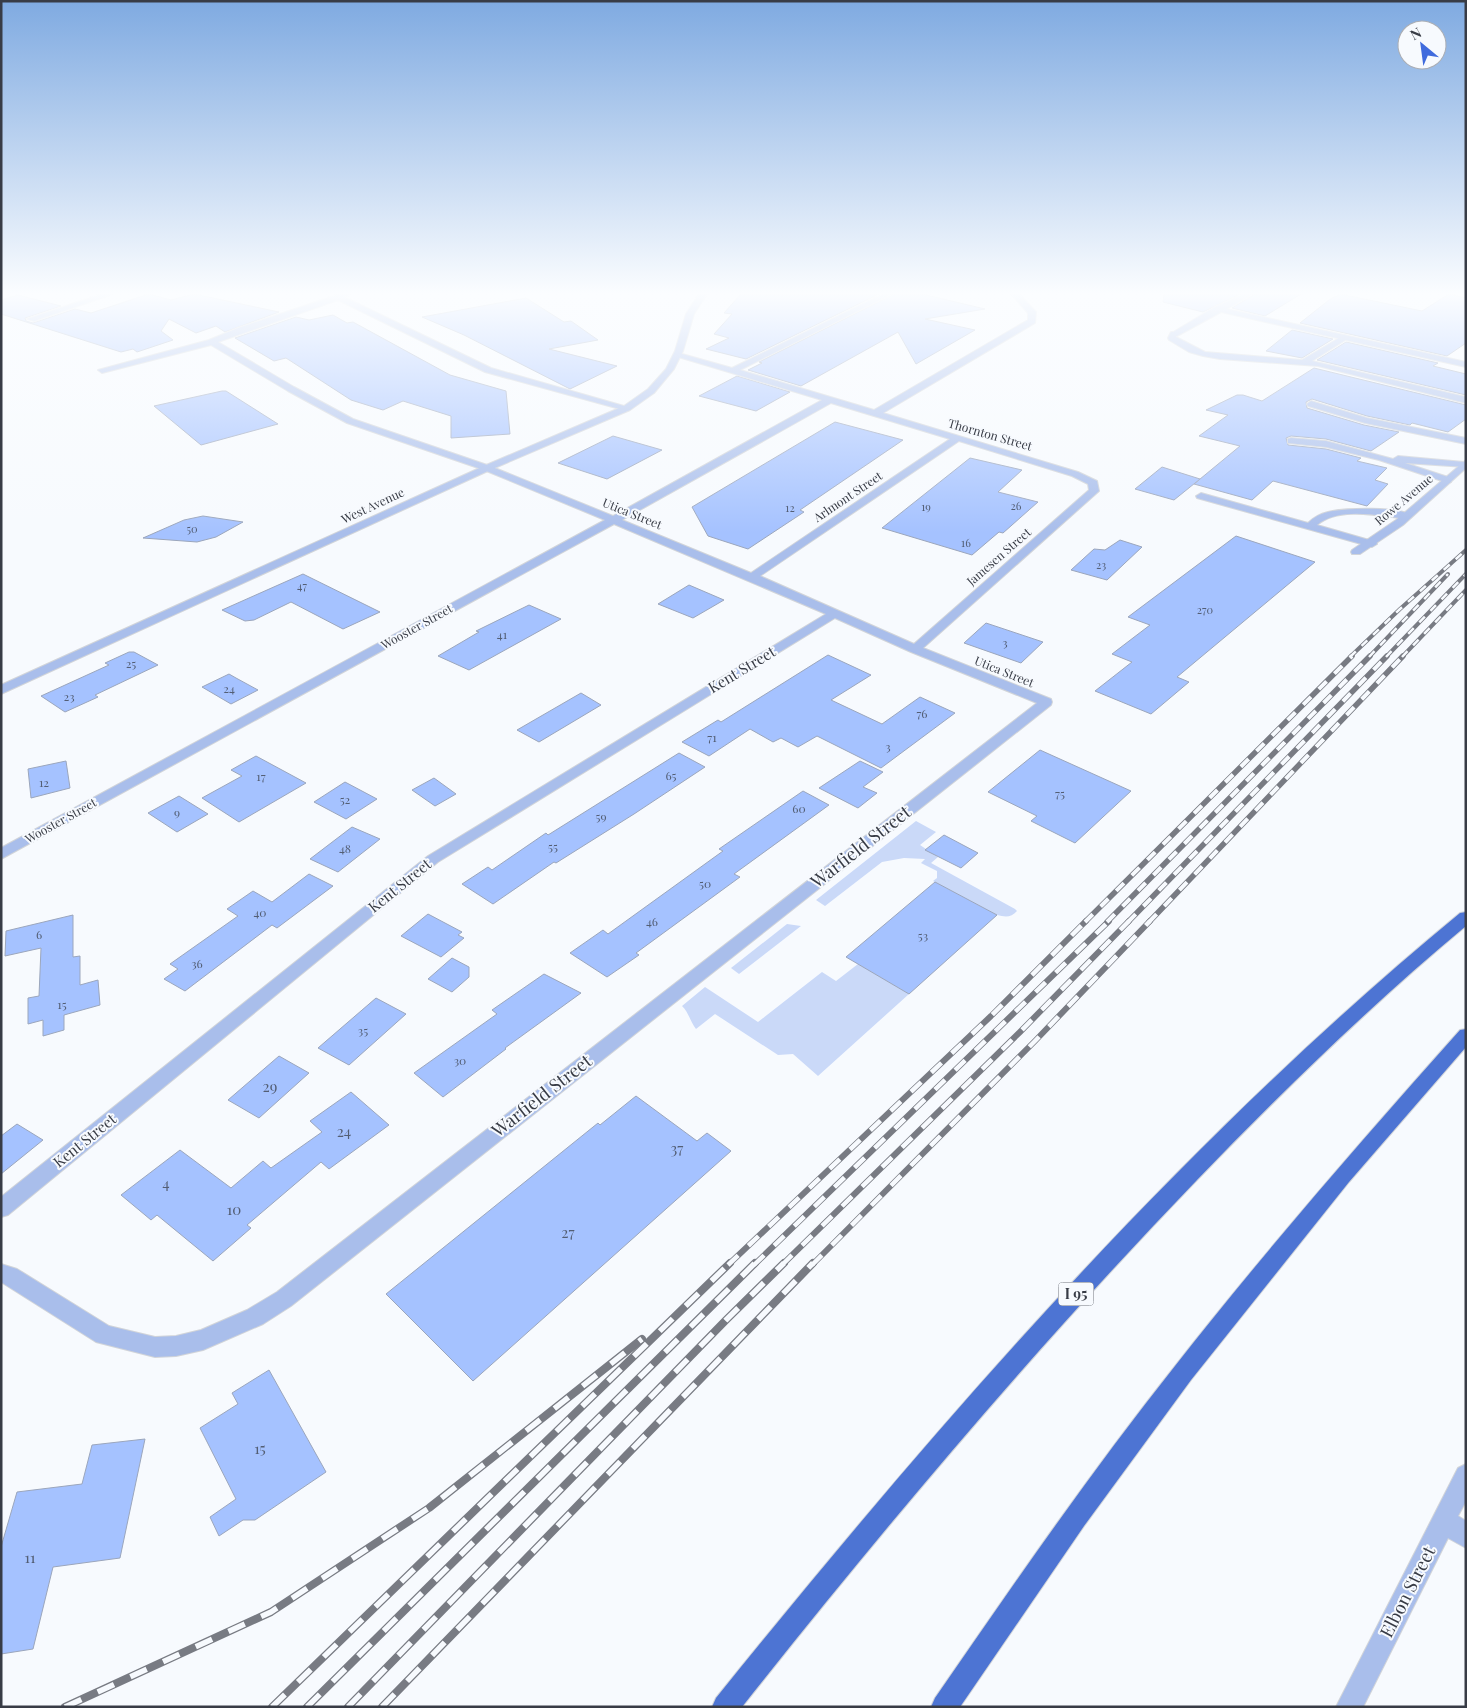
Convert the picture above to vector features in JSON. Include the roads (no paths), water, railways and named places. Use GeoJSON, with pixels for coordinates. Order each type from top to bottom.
{"type":"FeatureCollection","features":[{"type":"Feature","properties":{"kind":"highway","name":"I 95"},"geometry":{"type":"LineString","coordinates":[[725,1707],[880,1515],[1030,1344],[1107,1260],[1219,1145],[1318,1048],[1388,983],[1466,916]]}},
{"type":"Feature","properties":{"kind":"highway"},"geometry":{"type":"LineString","coordinates":[[944,1707],[1075,1517],[1183,1373],[1342,1176],[1466,1035]]}},
{"type":"Feature","properties":{"kind":"street","name":"Utica Street"},"geometry":{"type":"LineString","coordinates":[[265,374],[350,421],[487,468],[752,577],[915,649],[1046,702]]}},
{"type":"Feature","properties":{"kind":"street"},"geometry":{"type":"LineString","coordinates":[[501,374],[626,408]]}},
{"type":"Feature","properties":{"kind":"street","name":"West Avenue"},"geometry":{"type":"LineString","coordinates":[[1,690],[487,468],[626,408],[644,398],[661,384],[667,374]]}},
{"type":"Feature","properties":{"kind":"street","name":"Thornton Street"},"geometry":{"type":"LineString","coordinates":[[746,374],[1041,462],[1093,483]]}},
{"type":"Feature","properties":{"kind":"street"},"geometry":{"type":"LineString","coordinates":[[876,413],[943,374]]}},
{"type":"Feature","properties":{"kind":"street"},"geometry":{"type":"LineString","coordinates":[[1358,374],[1466,400]]}},
{"type":"Feature","properties":{"kind":"street","name":"Wooster Street"},"geometry":{"type":"LineString","coordinates":[[1,854],[614,520],[831,399]]}},
{"type":"Feature","properties":{"kind":"street"},"geometry":{"type":"LineString","coordinates":[[1310,404],[1365,420],[1466,441]]}},
{"type":"Feature","properties":{"kind":"street","name":"Arlmont Street"},"geometry":{"type":"LineString","coordinates":[[752,577],[958,438]]}},
{"type":"Feature","properties":{"kind":"street"},"geometry":{"type":"LineString","coordinates":[[1291,441],[1326,444],[1382,458],[1448,480]]}},
{"type":"Feature","properties":{"kind":"street"},"geometry":{"type":"LineString","coordinates":[[1382,458],[1465,464]]}},
{"type":"Feature","properties":{"kind":"street","name":"Rowe Avenue"},"geometry":{"type":"LineString","coordinates":[[1356,552],[1372,544],[1407,516],[1465,464]]}},
{"type":"Feature","properties":{"kind":"street","name":"Jamesen Street"},"geometry":{"type":"LineString","coordinates":[[915,649],[1094,491],[1093,483]]}},
{"type":"Feature","properties":{"kind":"street"},"geometry":{"type":"LineString","coordinates":[[1201,496],[1372,544]]}},
{"type":"Feature","properties":{"kind":"street"},"geometry":{"type":"LineString","coordinates":[[1310,526],[1315,520],[1342,512],[1371,512],[1407,516]]}},
{"type":"Feature","properties":{"kind":"street","name":"Kent Street"},"geometry":{"type":"LineString","coordinates":[[1,1209],[433,859],[834,614]]}},
{"type":"Feature","properties":{"kind":"street","name":"Warfield Street"},"geometry":{"type":"LineString","coordinates":[[1,1273],[10,1276],[104,1335],[136,1344],[155,1347],[176,1346],[203,1340],[255,1317],[284,1299],[1046,702]]}},
{"type":"Feature","properties":{"kind":"street","name":"Elbon Street"},"geometry":{"type":"LineString","coordinates":[[1349,1707],[1466,1476]]}},
{"type":"Feature","properties":{"kind":"street"},"geometry":{"type":"LineString","coordinates":[[1444,1521],[1466,1536]]}},
{"type":"Feature","properties":{"kind":"railway"},"geometry":{"type":"LineString","coordinates":[[1350,657],[1466,550]]}},
{"type":"Feature","properties":{"kind":"railway"},"geometry":{"type":"LineString","coordinates":[[1369,657],[1448,574]]}},
{"type":"Feature","properties":{"kind":"railway"},"geometry":{"type":"LineString","coordinates":[[1386,657],[1466,574]]}},
{"type":"Feature","properties":{"kind":"railway"},"geometry":{"type":"LineString","coordinates":[[1402,657],[1466,590]]}},
{"type":"Feature","properties":{"kind":"railway"},"geometry":{"type":"LineString","coordinates":[[1085,922],[1352,656]]}},
{"type":"Feature","properties":{"kind":"railway"},"geometry":{"type":"LineString","coordinates":[[1107,922],[1370,656]]}},
{"type":"Feature","properties":{"kind":"railway"},"geometry":{"type":"LineString","coordinates":[[1128,922],[1387,656]]}},
{"type":"Feature","properties":{"kind":"railway"},"geometry":{"type":"LineString","coordinates":[[1149,922],[1403,656]]}},
{"type":"Feature","properties":{"kind":"railway"},"geometry":{"type":"LineString","coordinates":[[754,1265],[1109,921]]}},
{"type":"Feature","properties":{"kind":"railway"},"geometry":{"type":"LineString","coordinates":[[782,1265],[1020,1032],[1129,921]]}},
{"type":"Feature","properties":{"kind":"railway"},"geometry":{"type":"LineString","coordinates":[[812,1265],[1035,1041],[1150,921]]}},
{"type":"Feature","properties":{"kind":"railway"},"geometry":{"type":"LineString","coordinates":[[728,1265],[991,1016],[1085,922]]}},
{"type":"Feature","properties":{"kind":"railway"},"geometry":{"type":"LineString","coordinates":[[272,1707],[730,1263]]}},
{"type":"Feature","properties":{"kind":"railway"},"geometry":{"type":"LineString","coordinates":[[307,1707],[755,1263]]}},
{"type":"Feature","properties":{"kind":"railway"},"geometry":{"type":"LineString","coordinates":[[348,1707],[784,1263]]}},
{"type":"Feature","properties":{"kind":"railway"},"geometry":{"type":"LineString","coordinates":[[382,1707],[813,1263]]}},
{"type":"Feature","properties":{"kind":"railway"},"geometry":{"type":"LineString","coordinates":[[65,1707],[271,1612],[429,1508],[642,1339]]}}]}
